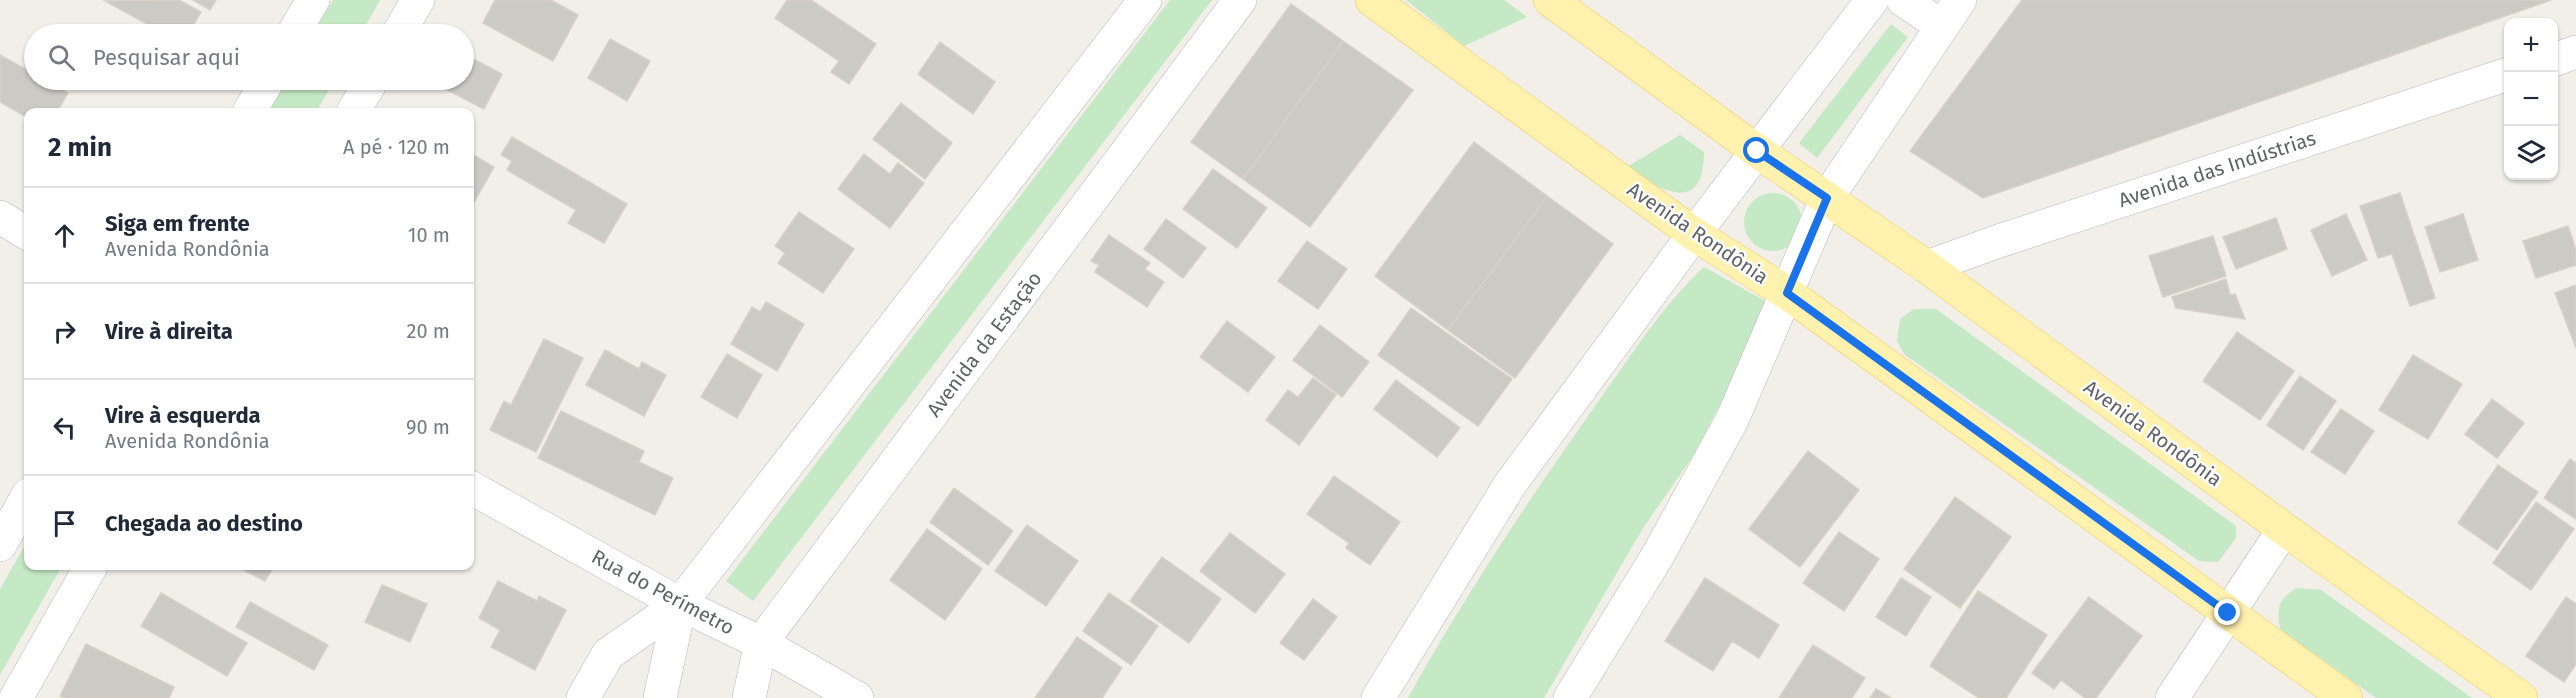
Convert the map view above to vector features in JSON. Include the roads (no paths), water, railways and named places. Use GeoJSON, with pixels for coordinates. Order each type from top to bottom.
{"type":"FeatureCollection","features":[{"type":"Feature","properties":{"kind":"main road","name":"Avenida Rondônia"},"geometry":{"type":"LineString","coordinates":[[1372,0],[1694,234],[1787,293],[2346,698]]}},
{"type":"Feature","properties":{"kind":"main road","name":"Avenida Rondônia"},"geometry":{"type":"LineString","coordinates":[[1550,0],[1757,151],[1927,267],[2284,529],[2521,698]]}},
{"type":"Feature","properties":{"kind":"street"},"geometry":{"type":"LineString","coordinates":[[300,24],[313,0]]}},
{"type":"Feature","properties":{"kind":"street"},"geometry":{"type":"LineString","coordinates":[[404,24],[418,0]]}},
{"type":"Feature","properties":{"kind":"street"},"geometry":{"type":"LineString","coordinates":[[584,698],[608,654],[680,604],[1145,0]]}},
{"type":"Feature","properties":{"kind":"street","name":"Avenida da Estação"},"geometry":{"type":"LineString","coordinates":[[749,698],[761,643],[1240,0]]}},
{"type":"Feature","properties":{"kind":"street"},"geometry":{"type":"LineString","coordinates":[[1378,698],[1511,483],[1694,234],[1872,0]]}},
{"type":"Feature","properties":{"kind":"street"},"geometry":{"type":"LineString","coordinates":[[1570,698],[1658,555],[1732,420],[1827,198],[1951,13],[1903,0]]}},
{"type":"Feature","properties":{"kind":"street"},"geometry":{"type":"LineString","coordinates":[[2558,58],[2576,52]]}},
{"type":"Feature","properties":{"kind":"street","name":"Avenida das Indústrias"},"geometry":{"type":"LineString","coordinates":[[1927,267],[1999,240],[2504,75]]}},
{"type":"Feature","properties":{"kind":"street"},"geometry":{"type":"LineString","coordinates":[[251,108],[262,90]]}},
{"type":"Feature","properties":{"kind":"street"},"geometry":{"type":"LineString","coordinates":[[355,108],[366,90]]}},
{"type":"Feature","properties":{"kind":"street"},"geometry":{"type":"LineString","coordinates":[[0,217],[24,232]]}},
{"type":"Feature","properties":{"kind":"street","name":"Rua do Perímetro"},"geometry":{"type":"LineString","coordinates":[[474,489],[680,604],[761,643],[857,698]]}},
{"type":"Feature","properties":{"kind":"street"},"geometry":{"type":"LineString","coordinates":[[0,545],[24,502]]}},
{"type":"Feature","properties":{"kind":"street"},"geometry":{"type":"LineString","coordinates":[[2172,698],[2284,529]]}},
{"type":"Feature","properties":{"kind":"street"},"geometry":{"type":"LineString","coordinates":[[15,698],[89,570]]}},
{"type":"Feature","properties":{"kind":"street"},"geometry":{"type":"LineString","coordinates":[[660,698],[680,604]]}}]}
